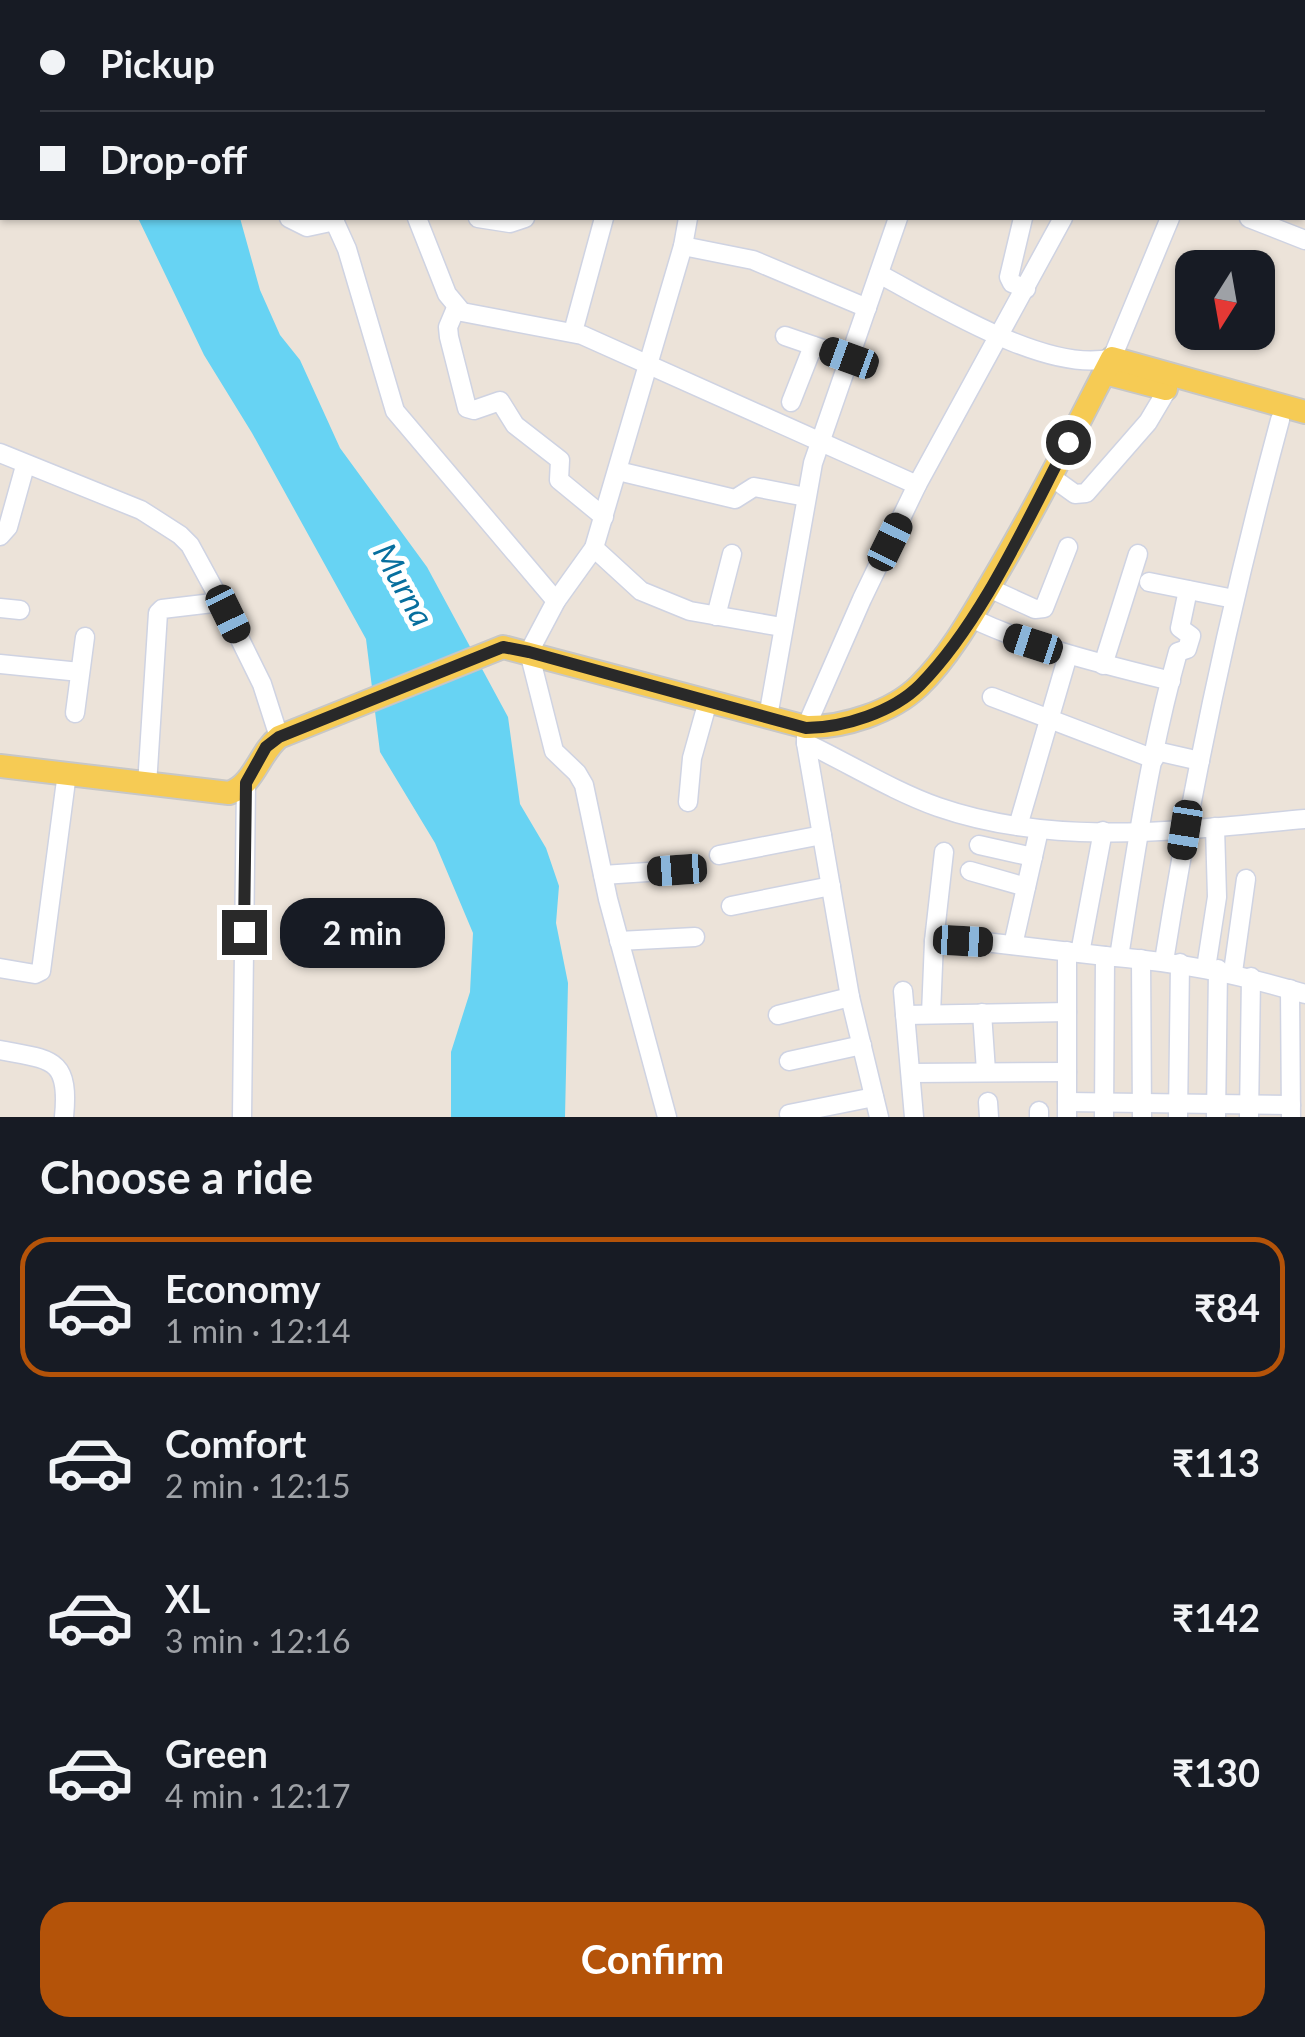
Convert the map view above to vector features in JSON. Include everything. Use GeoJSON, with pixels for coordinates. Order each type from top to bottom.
{"type":"FeatureCollection","features":[{"type":"Feature","properties":{"kind":"main road"},"geometry":{"type":"LineString","coordinates":[[1104,365],[1168,390],[1305,426]]}},
{"type":"Feature","properties":{"kind":"main road"},"geometry":{"type":"LineString","coordinates":[[1104,365],[1305,412]]}},
{"type":"Feature","properties":{"kind":"main road"},"geometry":{"type":"LineString","coordinates":[[0,766],[219,794],[238,790],[266,747],[279,737],[503,647],[768,717],[806,735],[840,726],[919,686],[971,618],[1050,476],[1104,365]]}},
{"type":"Feature","properties":{"kind":"street"},"geometry":{"type":"LineString","coordinates":[[294,220],[307,227],[331,220]]}},
{"type":"Feature","properties":{"kind":"street"},"geometry":{"type":"LineString","coordinates":[[334,220],[394,411],[556,601]]}},
{"type":"Feature","properties":{"kind":"street"},"geometry":{"type":"LineString","coordinates":[[418,220],[456,308],[573,332],[918,485]]}},
{"type":"Feature","properties":{"kind":"street"},"geometry":{"type":"LineString","coordinates":[[573,332],[603,220]]}},
{"type":"Feature","properties":{"kind":"street"},"geometry":{"type":"LineString","coordinates":[[667,1117],[619,941],[584,785],[578,773],[554,751],[529,652],[556,601],[594,548],[683,246],[683,220]]}},
{"type":"Feature","properties":{"kind":"street"},"geometry":{"type":"LineString","coordinates":[[768,717],[819,440],[897,220]]}},
{"type":"Feature","properties":{"kind":"street"},"geometry":{"type":"LineString","coordinates":[[1023,220],[1009,277],[1026,290]]}},
{"type":"Feature","properties":{"kind":"street"},"geometry":{"type":"LineString","coordinates":[[879,1117],[850,997],[806,735],[862,599],[918,485],[1062,220]]}},
{"type":"Feature","properties":{"kind":"street"},"geometry":{"type":"LineString","coordinates":[[879,274],[1000,337],[1104,365],[1169,220]]}},
{"type":"Feature","properties":{"kind":"street"},"geometry":{"type":"LineString","coordinates":[[1258,220],[1305,240]]}},
{"type":"Feature","properties":{"kind":"street"},"geometry":{"type":"LineString","coordinates":[[683,246],[753,260],[867,308]]}},
{"type":"Feature","properties":{"kind":"street"},"geometry":{"type":"LineString","coordinates":[[456,308],[448,327],[467,408],[474,410],[500,401],[520,430],[560,460],[559,480],[604,517]]}},
{"type":"Feature","properties":{"kind":"street"},"geometry":{"type":"LineString","coordinates":[[785,336],[849,358]]}},
{"type":"Feature","properties":{"kind":"street"},"geometry":{"type":"LineString","coordinates":[[791,402],[812,346]]}},
{"type":"Feature","properties":{"kind":"street"},"geometry":{"type":"LineString","coordinates":[[1050,476],[1075,494],[1086,492],[1148,422],[1168,390]]}},
{"type":"Feature","properties":{"kind":"street"},"geometry":{"type":"LineString","coordinates":[[1178,1111],[1172,962],[1185,830],[1234,599],[1280,420]]}},
{"type":"Feature","properties":{"kind":"street"},"geometry":{"type":"LineString","coordinates":[[0,454],[141,510],[190,545],[262,684],[279,737]]}},
{"type":"Feature","properties":{"kind":"street"},"geometry":{"type":"LineString","coordinates":[[0,536],[8,527],[25,466]]}},
{"type":"Feature","properties":{"kind":"street"},"geometry":{"type":"LineString","coordinates":[[618,472],[732,498],[754,486],[806,497]]}},
{"type":"Feature","properties":{"kind":"street"},"geometry":{"type":"LineString","coordinates":[[989,588],[1036,609],[1044,608],[1068,547]]}},
{"type":"Feature","properties":{"kind":"street"},"geometry":{"type":"LineString","coordinates":[[594,548],[641,592],[690,611],[782,628]]}},
{"type":"Feature","properties":{"kind":"street"},"geometry":{"type":"LineString","coordinates":[[716,616],[732,554]]}},
{"type":"Feature","properties":{"kind":"street"},"geometry":{"type":"LineString","coordinates":[[1104,665],[1138,554]]}},
{"type":"Feature","properties":{"kind":"street"},"geometry":{"type":"LineString","coordinates":[[1149,582],[1234,599]]}},
{"type":"Feature","properties":{"kind":"street"},"geometry":{"type":"LineString","coordinates":[[1104,1111],[1112,956],[1178,652],[1187,649],[1191,636],[1180,628],[1188,590]]}},
{"type":"Feature","properties":{"kind":"street"},"geometry":{"type":"LineString","coordinates":[[148,785],[158,614],[162,609],[221,602]]}},
{"type":"Feature","properties":{"kind":"street"},"geometry":{"type":"LineString","coordinates":[[0,608],[20,610]]}},
{"type":"Feature","properties":{"kind":"street"},"geometry":{"type":"LineString","coordinates":[[971,618],[1012,638],[1068,656],[1171,681]]}},
{"type":"Feature","properties":{"kind":"street"},"geometry":{"type":"LineString","coordinates":[[74,714],[84,638]]}},
{"type":"Feature","properties":{"kind":"street"},"geometry":{"type":"LineString","coordinates":[[1018,826],[1068,656]]}},
{"type":"Feature","properties":{"kind":"street"},"geometry":{"type":"LineString","coordinates":[[0,664],[80,672]]}},
{"type":"Feature","properties":{"kind":"street"},"geometry":{"type":"LineString","coordinates":[[992,697],[1049,721],[1155,755],[1200,762]]}},
{"type":"Feature","properties":{"kind":"street"},"geometry":{"type":"LineString","coordinates":[[688,802],[692,758],[708,700]]}},
{"type":"Feature","properties":{"kind":"street"},"geometry":{"type":"LineString","coordinates":[[806,735],[938,806],[1039,830],[1185,830],[1305,820]]}},
{"type":"Feature","properties":{"kind":"street"},"geometry":{"type":"LineString","coordinates":[[0,968],[35,974],[41,971],[67,773]]}},
{"type":"Feature","properties":{"kind":"street"},"geometry":{"type":"LineString","coordinates":[[242,1117],[246,783]]}},
{"type":"Feature","properties":{"kind":"street"},"geometry":{"type":"LineString","coordinates":[[1214,827],[1227,972],[1250,1111]]}},
{"type":"Feature","properties":{"kind":"street"},"geometry":{"type":"LineString","coordinates":[[1013,945],[1039,830]]}},
{"type":"Feature","properties":{"kind":"street"},"geometry":{"type":"LineString","coordinates":[[934,940],[1013,945],[1074,952],[1172,962],[1227,972],[1298,992],[1295,1114],[1068,1109],[1067,1012],[1074,952],[1103,831]]}},
{"type":"Feature","properties":{"kind":"street"},"geometry":{"type":"LineString","coordinates":[[720,855],[822,834]]}},
{"type":"Feature","properties":{"kind":"street"},"geometry":{"type":"LineString","coordinates":[[979,845],[1033,857]]}},
{"type":"Feature","properties":{"kind":"street"},"geometry":{"type":"LineString","coordinates":[[932,1014],[934,940],[944,852]]}},
{"type":"Feature","properties":{"kind":"street"},"geometry":{"type":"LineString","coordinates":[[603,875],[677,870]]}},
{"type":"Feature","properties":{"kind":"street"},"geometry":{"type":"LineString","coordinates":[[970,871],[1026,887]]}},
{"type":"Feature","properties":{"kind":"street"},"geometry":{"type":"LineString","coordinates":[[1217,1111],[1227,972],[1246,879]]}},
{"type":"Feature","properties":{"kind":"street"},"geometry":{"type":"LineString","coordinates":[[730,906],[831,886]]}},
{"type":"Feature","properties":{"kind":"street"},"geometry":{"type":"LineString","coordinates":[[619,941],[695,937]]}},
{"type":"Feature","properties":{"kind":"street"},"geometry":{"type":"LineString","coordinates":[[1141,959],[1142,1111]]}},
{"type":"Feature","properties":{"kind":"street"},"geometry":{"type":"LineString","coordinates":[[903,992],[914,1117]]}},
{"type":"Feature","properties":{"kind":"street"},"geometry":{"type":"LineString","coordinates":[[778,1015],[850,997]]}},
{"type":"Feature","properties":{"kind":"street"},"geometry":{"type":"LineString","coordinates":[[905,1015],[1067,1012]]}},
{"type":"Feature","properties":{"kind":"street"},"geometry":{"type":"LineString","coordinates":[[982,1013],[986,1072]]}},
{"type":"Feature","properties":{"kind":"street"},"geometry":{"type":"LineString","coordinates":[[789,1061],[862,1046]]}},
{"type":"Feature","properties":{"kind":"street"},"geometry":{"type":"LineString","coordinates":[[0,1050],[56,1064],[66,1083],[64,1117]]}},
{"type":"Feature","properties":{"kind":"street"},"geometry":{"type":"LineString","coordinates":[[911,1073],[1067,1072]]}},
{"type":"Feature","properties":{"kind":"street"},"geometry":{"type":"LineString","coordinates":[[789,1114],[874,1097]]}},
{"type":"Feature","properties":{"kind":"water","name":"Murna"},"geometry":{"type":"Polygon","coordinates":[[[139,220],[241,220],[260,290],[280,335],[300,360],[340,448],[427,567],[508,717],[520,804],[546,848],[559,886],[556,923],[568,983],[565,1117],[451,1117],[451,1052],[470,992],[473,933],[435,843],[380,752],[366,639],[252,433],[204,355],[139,220]]]}},
{"type":"Feature","properties":{"kind":"route"},"geometry":{"type":"LineString","coordinates":[[244,932],[246,783],[266,747],[279,737],[503,647],[806,728],[840,726],[885,707],[919,686],[971,618],[1068,442]]}}]}
